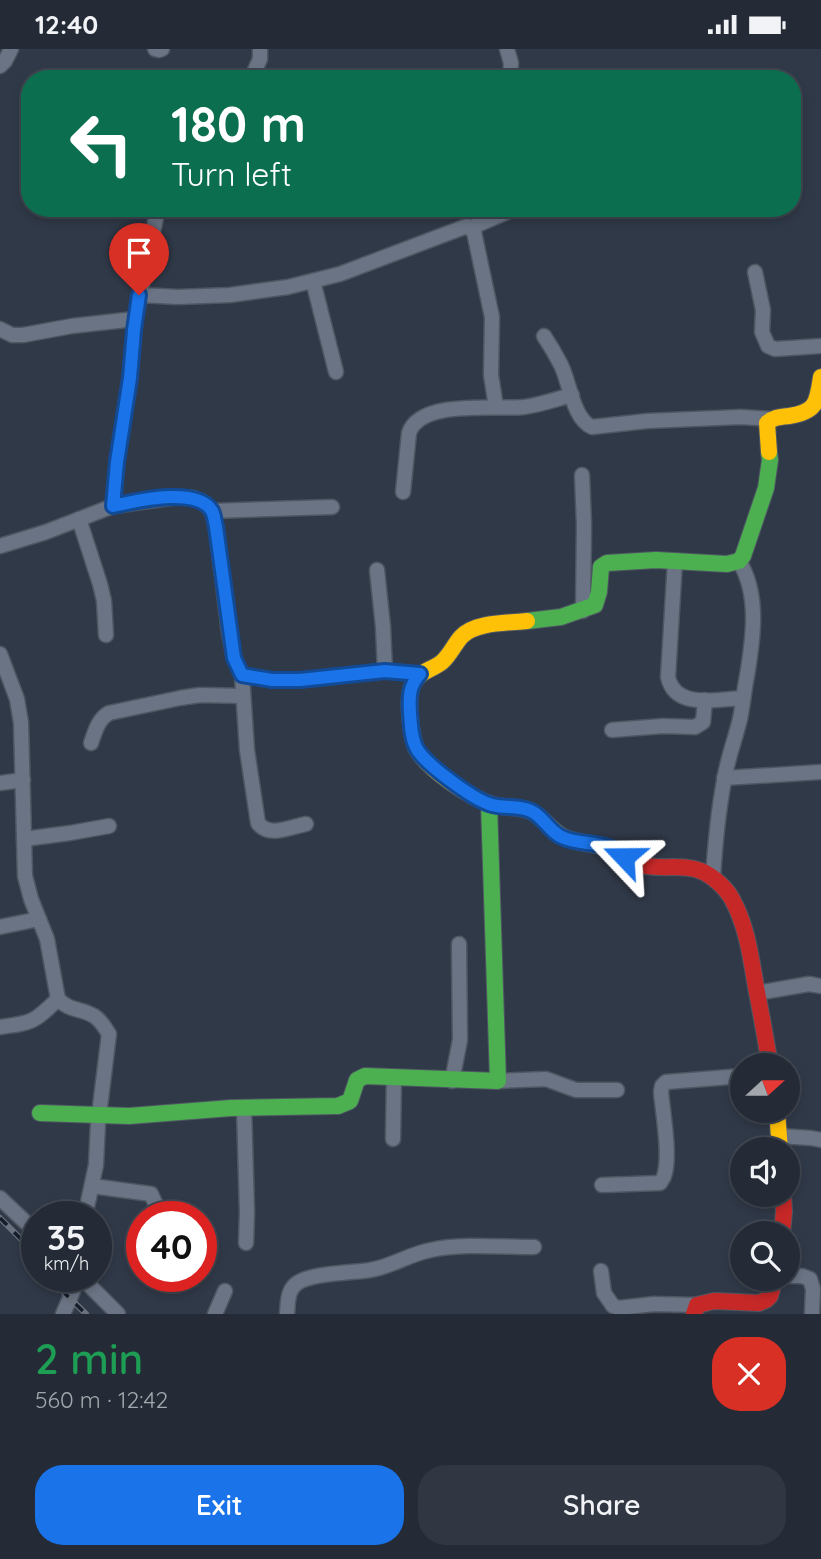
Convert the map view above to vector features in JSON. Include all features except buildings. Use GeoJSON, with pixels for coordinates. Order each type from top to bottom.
{"type":"FeatureCollection","features":[{"type":"Feature","properties":{"kind":"street"},"geometry":{"type":"LineString","coordinates":[[0,66],[11,49]]}},
{"type":"Feature","properties":{"kind":"street"},"geometry":{"type":"LineString","coordinates":[[155,49],[162,49]]}},
{"type":"Feature","properties":{"kind":"street"},"geometry":{"type":"LineString","coordinates":[[255,70],[260,59],[260,49]]}},
{"type":"Feature","properties":{"kind":"street"},"geometry":{"type":"LineString","coordinates":[[507,49],[511,70]]}},
{"type":"Feature","properties":{"kind":"street"},"geometry":{"type":"LineString","coordinates":[[113,506],[135,319],[156,217]]}},
{"type":"Feature","properties":{"kind":"street"},"geometry":{"type":"LineString","coordinates":[[139,295],[230,295],[313,281],[340,274],[462,227],[471,228],[496,217]]}},
{"type":"Feature","properties":{"kind":"street"},"geometry":{"type":"LineString","coordinates":[[471,228],[492,317],[491,375],[496,407]]}},
{"type":"Feature","properties":{"kind":"street"},"geometry":{"type":"LineString","coordinates":[[755,272],[763,310],[762,332],[768,346],[775,349],[821,346]]}},
{"type":"Feature","properties":{"kind":"street"},"geometry":{"type":"LineString","coordinates":[[313,281],[336,372]]}},
{"type":"Feature","properties":{"kind":"street"},"geometry":{"type":"LineString","coordinates":[[0,329],[12,335],[23,335],[135,319]]}},
{"type":"Feature","properties":{"kind":"street"},"geometry":{"type":"LineString","coordinates":[[544,336],[560,364],[578,413],[586,425],[592,427],[647,421],[741,417],[772,419],[802,415],[816,402],[821,377]]}},
{"type":"Feature","properties":{"kind":"street"},"geometry":{"type":"LineString","coordinates":[[403,492],[409,433],[411,426],[418,421],[441,411],[525,407],[572,395]]}},
{"type":"Feature","properties":{"kind":"street"},"geometry":{"type":"LineString","coordinates":[[769,1053],[749,948],[732,898],[713,878],[699,869],[683,866],[638,864],[611,848],[563,838],[533,811],[522,807],[489,804],[470,793],[430,765],[418,750],[412,736],[410,694],[414,680],[445,658],[461,636],[470,629],[561,617],[595,605],[601,567],[607,563],[675,561],[727,564],[739,561],[743,556],[770,472],[766,429],[767,423],[772,419]]}},
{"type":"Feature","properties":{"kind":"street"},"geometry":{"type":"LineString","coordinates":[[582,475],[583,611]]}},
{"type":"Feature","properties":{"kind":"street"},"geometry":{"type":"LineString","coordinates":[[0,546],[46,532],[113,506],[177,497],[193,498],[204,503],[212,511],[216,527],[234,658],[242,675],[247,750],[258,823],[262,828],[274,831],[306,824]]}},
{"type":"Feature","properties":{"kind":"street"},"geometry":{"type":"LineString","coordinates":[[212,511],[332,507]]}},
{"type":"Feature","properties":{"kind":"street"},"geometry":{"type":"LineString","coordinates":[[79,519],[104,601],[106,635]]}},
{"type":"Feature","properties":{"kind":"street"},"geometry":{"type":"LineString","coordinates":[[675,561],[668,677],[670,685],[680,696],[695,700],[743,698]]}},
{"type":"Feature","properties":{"kind":"street"},"geometry":{"type":"LineString","coordinates":[[713,878],[724,778],[740,716],[750,659],[754,612],[746,573],[739,561]]}},
{"type":"Feature","properties":{"kind":"street"},"geometry":{"type":"LineString","coordinates":[[377,570],[385,671]]}},
{"type":"Feature","properties":{"kind":"street"},"geometry":{"type":"LineString","coordinates":[[0,654],[17,699],[21,723],[25,876],[30,899],[47,939],[58,999],[65,1007],[94,1016],[108,1034],[96,1165],[88,1201]]}},
{"type":"Feature","properties":{"kind":"street"},"geometry":{"type":"LineString","coordinates":[[242,675],[272,680],[300,680],[385,671],[420,674]]}},
{"type":"Feature","properties":{"kind":"street"},"geometry":{"type":"LineString","coordinates":[[91,743],[99,721],[109,713],[200,695],[243,696]]}},
{"type":"Feature","properties":{"kind":"street"},"geometry":{"type":"LineString","coordinates":[[612,730],[663,726],[695,727],[703,722],[705,700]]}},
{"type":"Feature","properties":{"kind":"street"},"geometry":{"type":"LineString","coordinates":[[724,778],[821,772]]}},
{"type":"Feature","properties":{"kind":"street"},"geometry":{"type":"LineString","coordinates":[[0,783],[23,780]]}},
{"type":"Feature","properties":{"kind":"street"},"geometry":{"type":"LineString","coordinates":[[489,804],[498,1081]]}},
{"type":"Feature","properties":{"kind":"street"},"geometry":{"type":"LineString","coordinates":[[24,839],[109,826]]}},
{"type":"Feature","properties":{"kind":"street"},"geometry":{"type":"LineString","coordinates":[[0,927],[39,919]]}},
{"type":"Feature","properties":{"kind":"street"},"geometry":{"type":"LineString","coordinates":[[452,1081],[460,1040],[459,944]]}},
{"type":"Feature","properties":{"kind":"street"},"geometry":{"type":"LineString","coordinates":[[757,993],[809,984],[821,986]]}},
{"type":"Feature","properties":{"kind":"street"},"geometry":{"type":"LineString","coordinates":[[0,1027],[31,1022],[58,999]]}},
{"type":"Feature","properties":{"kind":"street"},"geometry":{"type":"LineString","coordinates":[[40,1113],[129,1116],[244,1108],[338,1106],[350,1101],[358,1080],[365,1076],[452,1081],[546,1079],[576,1090],[617,1090]]}},
{"type":"Feature","properties":{"kind":"street"},"geometry":{"type":"LineString","coordinates":[[393,1139],[394,1077]]}},
{"type":"Feature","properties":{"kind":"street"},"geometry":{"type":"LineString","coordinates":[[603,1185],[660,1183],[663,1179],[666,1172],[666,1151],[661,1092],[666,1082],[730,1077]]}},
{"type":"Feature","properties":{"kind":"street"},"geometry":{"type":"LineString","coordinates":[[244,1108],[246,1244]]}},
{"type":"Feature","properties":{"kind":"street"},"geometry":{"type":"LineString","coordinates":[[800,1140],[821,1140]]}},
{"type":"Feature","properties":{"kind":"street"},"geometry":{"type":"LineString","coordinates":[[92,1186],[151,1194],[154,1201]]}},
{"type":"Feature","properties":{"kind":"street"},"geometry":{"type":"LineString","coordinates":[[0,1198],[21,1218]]}},
{"type":"Feature","properties":{"kind":"street"},"geometry":{"type":"LineString","coordinates":[[287,1314],[290,1291],[305,1279],[384,1267],[435,1249],[534,1247]]}},
{"type":"Feature","properties":{"kind":"street"},"geometry":{"type":"LineString","coordinates":[[601,1271],[604,1293],[612,1306],[619,1308],[654,1304],[695,1310],[713,1301],[759,1302],[766,1300],[773,1291]]}},
{"type":"Feature","properties":{"kind":"street"},"geometry":{"type":"LineString","coordinates":[[800,1276],[810,1279],[813,1289],[812,1314]]}},
{"type":"Feature","properties":{"kind":"street"},"geometry":{"type":"LineString","coordinates":[[215,1314],[225,1291]]}},
{"type":"Feature","properties":{"kind":"street"},"geometry":{"type":"LineString","coordinates":[[63,1314],[73,1292]]}},
{"type":"Feature","properties":{"kind":"street"},"geometry":{"type":"LineString","coordinates":[[95,1292],[118,1314]]}},
{"type":"Feature","properties":{"kind":"railway"},"geometry":{"type":"LineString","coordinates":[[0,1218],[21,1239]]}},
{"type":"Feature","properties":{"kind":"railway"},"geometry":{"type":"LineString","coordinates":[[63,1292],[86,1314]]}},
{"type":"Feature","properties":{"kind":"traffic: fast"},"geometry":{"type":"LineString","coordinates":[[527,621],[561,617],[595,605],[601,567],[607,563],[656,560],[727,564],[739,561],[766,488],[769,452]]}},
{"type":"Feature","properties":{"kind":"traffic: fast"},"geometry":{"type":"LineString","coordinates":[[40,1113],[129,1116],[231,1108],[338,1106],[350,1101],[357,1080],[365,1076],[498,1081],[489,804]]}},
{"type":"Feature","properties":{"kind":"traffic: slow"},"geometry":{"type":"LineString","coordinates":[[769,452],[767,423],[775,418],[805,412],[810,408],[816,399],[821,377]]}},
{"type":"Feature","properties":{"kind":"traffic: slow"},"geometry":{"type":"LineString","coordinates":[[527,621],[474,628],[461,637],[442,662],[415,680],[409,706],[416,748],[429,765],[473,796],[493,805],[530,811],[562,837],[607,847],[619,853]]}},
{"type":"Feature","properties":{"kind":"traffic: slow"},"geometry":{"type":"LineString","coordinates":[[778,1123],[779,1137]]}},
{"type":"Feature","properties":{"kind":"traffic: jam"},"geometry":{"type":"LineString","coordinates":[[619,853],[645,866],[701,871],[715,879],[729,895],[737,909],[748,942],[768,1053]]}},
{"type":"Feature","properties":{"kind":"traffic: jam"},"geometry":{"type":"LineString","coordinates":[[783,1221],[784,1207]]}},
{"type":"Feature","properties":{"kind":"traffic: jam"},"geometry":{"type":"LineString","coordinates":[[694,1314],[697,1305],[714,1301],[759,1303],[766,1300],[771,1291]]}},
{"type":"Feature","properties":{"kind":"route"},"geometry":{"type":"LineString","coordinates":[[139,295],[113,506],[177,497],[193,498],[212,511],[229,632],[234,658],[242,675],[272,680],[300,680],[385,671],[420,674],[414,680],[410,694],[412,736],[418,750],[430,765],[489,804],[522,807],[533,811],[563,838],[611,848],[624,857]]}}]}
